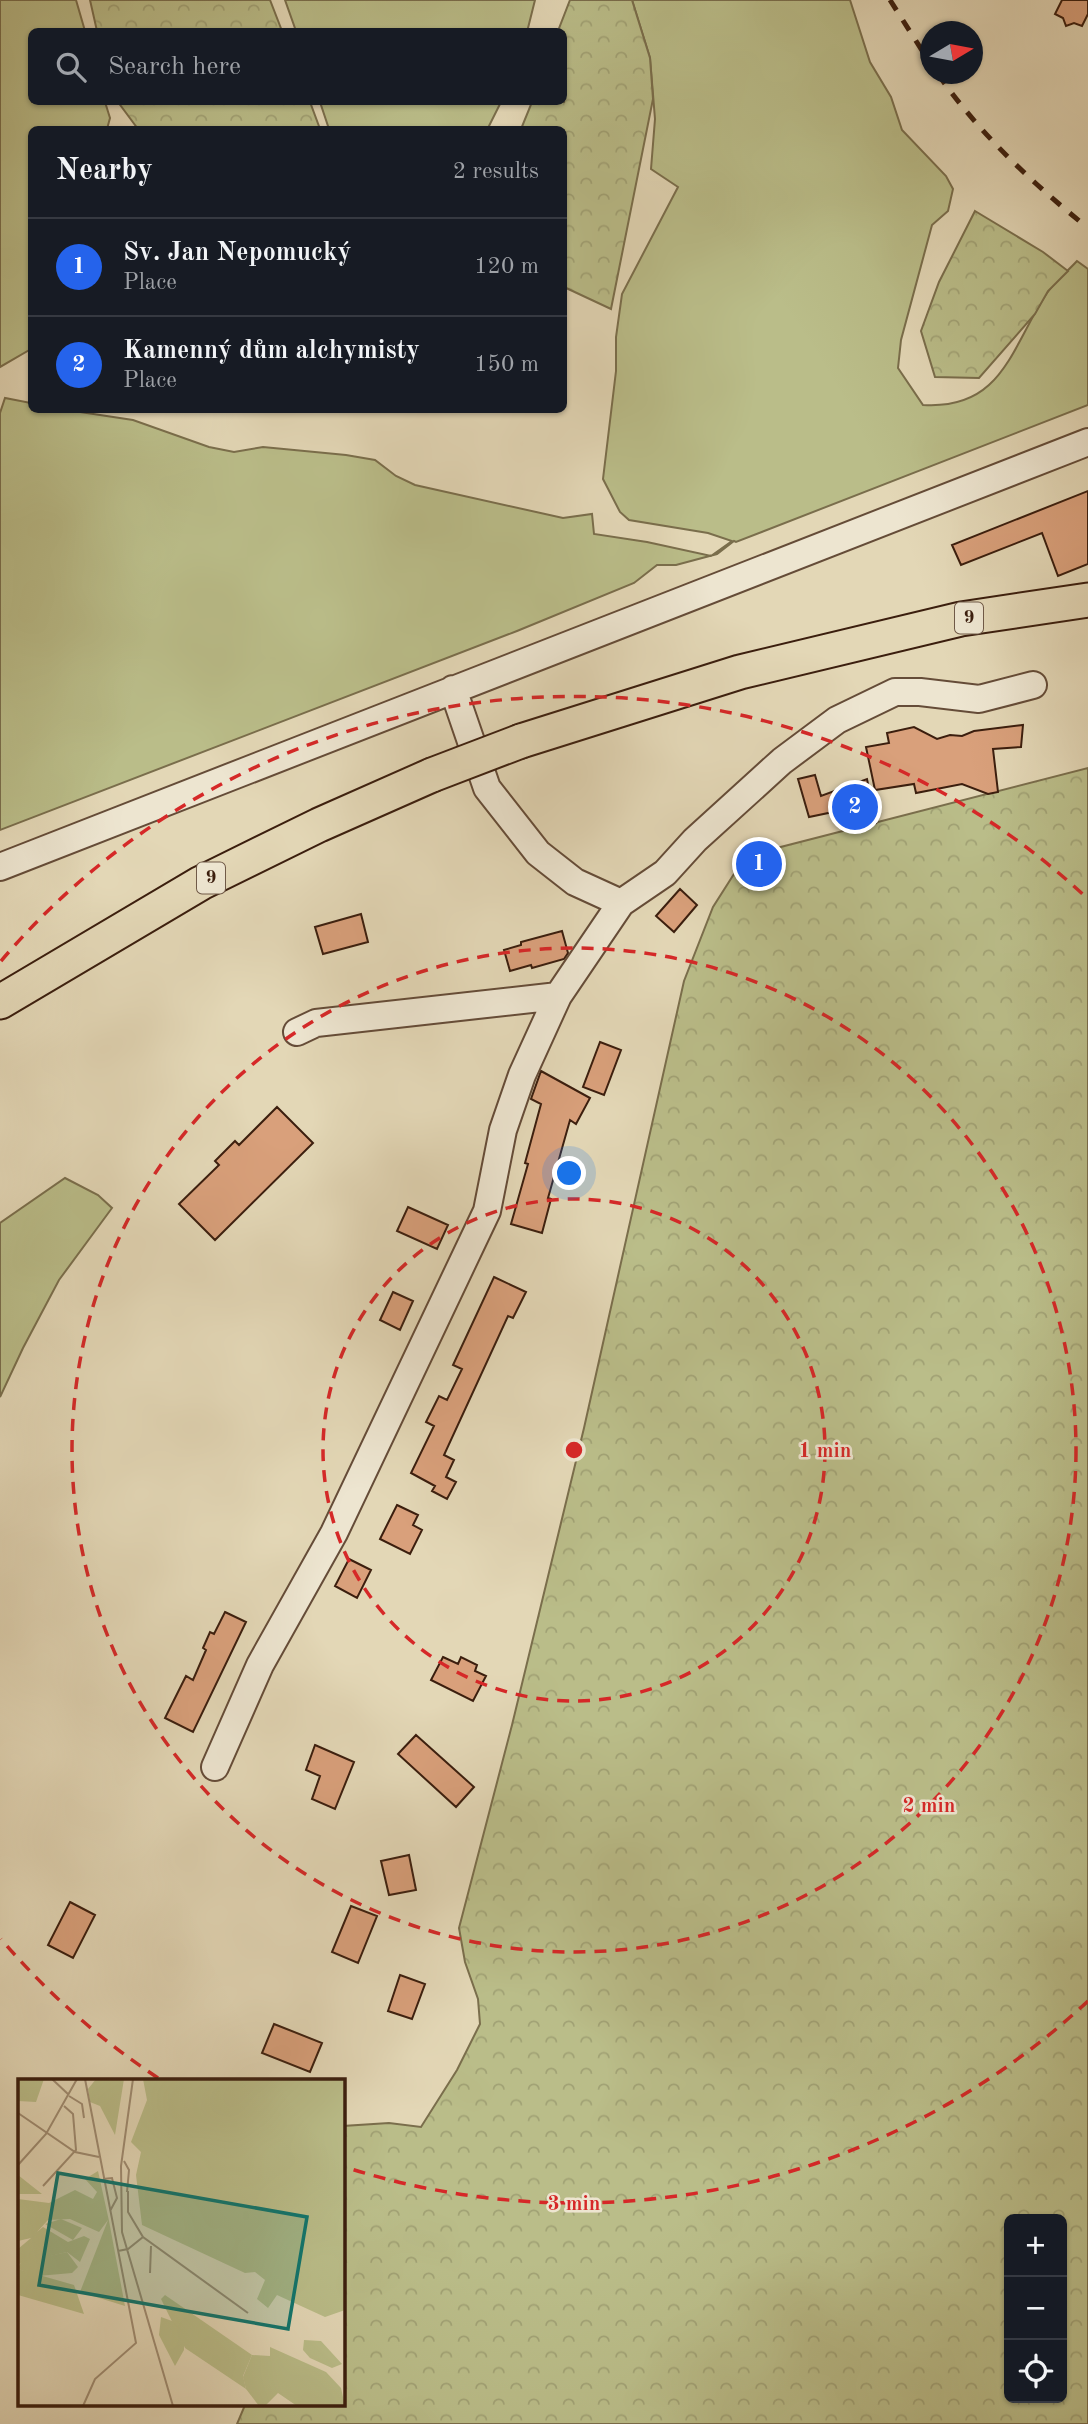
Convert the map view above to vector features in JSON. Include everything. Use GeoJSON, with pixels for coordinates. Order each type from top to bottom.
{"type":"FeatureCollection","features":[{"type":"Feature","properties":{"kind":"main road","name":"9"},"geometry":{"type":"LineString","coordinates":[[0,1002],[201,883],[319,825],[432,775],[521,741],[740,672],[961,619],[1088,600]]}},
{"type":"Feature","properties":{"kind":"main road","name":"9"},"geometry":{"type":"LineString","coordinates":[[852,646],[1088,618]]}},
{"type":"Feature","properties":{"kind":"street"},"geometry":{"type":"LineString","coordinates":[[0,867],[1088,442]]}},
{"type":"Feature","properties":{"kind":"street"},"geometry":{"type":"LineString","coordinates":[[215,1767],[260,1665],[334,1534],[486,1211],[510,1108],[558,996],[621,903],[665,873],[695,840],[782,761],[837,720],[895,692],[979,699],[1033,685]]}},
{"type":"Feature","properties":{"kind":"street"},"geometry":{"type":"LineString","coordinates":[[453,689],[487,788],[538,852],[575,883],[621,903]]}},
{"type":"Feature","properties":{"kind":"street"},"geometry":{"type":"LineString","coordinates":[[297,1032],[316,1023],[558,996]]}},
{"type":"Feature","properties":{"kind":"green space"},"geometry":{"type":"Polygon","coordinates":[[[0,0],[76,0],[84,28],[28,28],[28,105],[106,105],[110,118],[108,126],[28,126],[28,351],[0,367],[0,0]]]}},
{"type":"Feature","properties":{"kind":"green space"},"geometry":{"type":"Polygon","coordinates":[[[90,0],[270,0],[281,28],[96,28],[90,0]]]}},
{"type":"Feature","properties":{"kind":"green space"},"geometry":{"type":"Polygon","coordinates":[[[285,0],[535,0],[528,28],[295,28],[285,0]]]}},
{"type":"Feature","properties":{"kind":"green space"},"geometry":{"type":"Polygon","coordinates":[[[570,0],[632,0],[650,58],[653,99],[611,309],[567,288],[567,126],[522,126],[531,105],[567,105],[567,28],[559,28],[570,0]]]}},
{"type":"Feature","properties":{"kind":"green space"},"geometry":{"type":"Polygon","coordinates":[[[632,0],[850,0],[870,62],[891,97],[902,130],[946,176],[953,189],[948,211],[932,225],[901,340],[898,368],[923,405],[950,404],[971,397],[988,386],[1001,371],[1047,293],[1077,261],[1088,269],[1088,405],[734,541],[717,554],[712,555],[732,541],[708,533],[629,520],[620,512],[603,479],[622,294],[678,187],[651,169],[655,119],[650,58],[632,0]]]}},
{"type":"Feature","properties":{"kind":"green space"},"geometry":{"type":"Polygon","coordinates":[[[120,105],[311,105],[319,126],[136,126],[120,105]]]}},
{"type":"Feature","properties":{"kind":"green space"},"geometry":{"type":"Polygon","coordinates":[[[321,105],[500,105],[489,126],[328,126],[321,105]]]}},
{"type":"Feature","properties":{"kind":"green space"},"geometry":{"type":"Polygon","coordinates":[[[975,211],[1043,252],[1068,271],[1048,291],[1035,314],[979,378],[935,377],[921,331],[939,282],[975,211]]]}},
{"type":"Feature","properties":{"kind":"green space"},"geometry":{"type":"Polygon","coordinates":[[[5,398],[28,402],[28,413],[87,413],[133,420],[209,447],[234,452],[263,447],[375,460],[396,476],[415,485],[563,518],[592,514],[594,534],[710,556],[676,565],[657,565],[634,583],[517,631],[0,830],[0,413],[5,398]]]}},
{"type":"Feature","properties":{"kind":"green space"},"geometry":{"type":"Polygon","coordinates":[[[1088,768],[1088,2424],[237,2424],[245,2406],[345,2406],[345,2126],[389,2123],[421,2127],[457,2070],[480,2024],[478,1999],[465,1962],[459,1928],[512,1725],[584,1428],[684,981],[713,907],[734,874],[769,850],[1088,768]]]}},
{"type":"Feature","properties":{"kind":"green space"},"geometry":{"type":"Polygon","coordinates":[[[65,1178],[98,1195],[112,1208],[59,1280],[0,1397],[0,1223],[65,1178]]]}},
{"type":"Feature","properties":{"kind":"building"},"geometry":{"type":"Polygon","coordinates":[[[1062,0],[1088,0],[1088,14],[1082,26],[1074,23],[1066,26],[1063,18],[1055,14],[1062,0]]]}},
{"type":"Feature","properties":{"kind":"building"},"geometry":{"type":"Polygon","coordinates":[[[1088,491],[1088,564],[1058,576],[1042,533],[961,565],[952,545],[1088,491]]]}},
{"type":"Feature","properties":{"kind":"building"},"geometry":{"type":"Polygon","coordinates":[[[1023,725],[1021,747],[993,749],[998,792],[988,794],[962,784],[916,793],[914,784],[875,790],[866,747],[889,743],[887,733],[914,727],[937,739],[1023,725]]]}},
{"type":"Feature","properties":{"kind":"building"},"geometry":{"type":"Polygon","coordinates":[[[815,775],[821,796],[867,779],[876,823],[842,826],[838,811],[809,817],[798,779],[815,775]]]}},
{"type":"Feature","properties":{"kind":"building"},"geometry":{"type":"Polygon","coordinates":[[[680,889],[697,905],[674,932],[656,916],[680,889]]]}},
{"type":"Feature","properties":{"kind":"building"},"geometry":{"type":"Polygon","coordinates":[[[361,914],[368,942],[323,954],[315,927],[361,914]]]}},
{"type":"Feature","properties":{"kind":"building"},"geometry":{"type":"Polygon","coordinates":[[[562,931],[568,953],[564,959],[510,971],[504,950],[521,945],[521,942],[562,931]]]}},
{"type":"Feature","properties":{"kind":"building"},"geometry":{"type":"Polygon","coordinates":[[[600,1042],[621,1050],[604,1095],[583,1087],[600,1042]]]}},
{"type":"Feature","properties":{"kind":"building"},"geometry":{"type":"Polygon","coordinates":[[[541,1071],[590,1098],[576,1124],[570,1120],[548,1198],[551,1199],[542,1233],[511,1224],[541,1104],[531,1099],[541,1071]]]}},
{"type":"Feature","properties":{"kind":"building"},"geometry":{"type":"Polygon","coordinates":[[[277,1107],[313,1143],[215,1240],[179,1204],[219,1165],[215,1161],[235,1141],[239,1145],[277,1107]]]}},
{"type":"Feature","properties":{"kind":"building"},"geometry":{"type":"Polygon","coordinates":[[[408,1207],[448,1225],[437,1249],[397,1231],[408,1207]]]}},
{"type":"Feature","properties":{"kind":"building"},"geometry":{"type":"Polygon","coordinates":[[[494,1277],[526,1292],[513,1318],[508,1316],[444,1455],[454,1460],[446,1477],[456,1482],[447,1499],[432,1491],[435,1486],[411,1473],[434,1426],[426,1422],[439,1396],[447,1400],[462,1369],[453,1365],[494,1277]]]}},
{"type":"Feature","properties":{"kind":"building"},"geometry":{"type":"Polygon","coordinates":[[[393,1292],[413,1301],[400,1330],[380,1320],[393,1292]]]}},
{"type":"Feature","properties":{"kind":"building"},"geometry":{"type":"Polygon","coordinates":[[[397,1505],[418,1515],[413,1525],[422,1530],[410,1554],[380,1539],[397,1505]]]}},
{"type":"Feature","properties":{"kind":"building"},"geometry":{"type":"Polygon","coordinates":[[[349,1559],[371,1570],[357,1598],[335,1586],[349,1559]]]}},
{"type":"Feature","properties":{"kind":"building"},"geometry":{"type":"Polygon","coordinates":[[[225,1612],[246,1622],[193,1732],[165,1718],[186,1676],[193,1680],[206,1650],[203,1648],[210,1632],[214,1634],[225,1612]]]}},
{"type":"Feature","properties":{"kind":"building"},"geometry":{"type":"Polygon","coordinates":[[[443,1657],[458,1664],[461,1657],[477,1665],[475,1671],[486,1676],[473,1701],[431,1680],[443,1657]]]}},
{"type":"Feature","properties":{"kind":"building"},"geometry":{"type":"Polygon","coordinates":[[[416,1735],[474,1787],[456,1807],[398,1754],[416,1735]]]}},
{"type":"Feature","properties":{"kind":"building"},"geometry":{"type":"Polygon","coordinates":[[[315,1745],[354,1762],[335,1809],[312,1799],[320,1776],[306,1770],[315,1745]]]}},
{"type":"Feature","properties":{"kind":"building"},"geometry":{"type":"Polygon","coordinates":[[[409,1855],[416,1890],[389,1895],[381,1861],[409,1855]]]}},
{"type":"Feature","properties":{"kind":"building"},"geometry":{"type":"Polygon","coordinates":[[[70,1902],[95,1915],[73,1958],[48,1945],[70,1902]]]}},
{"type":"Feature","properties":{"kind":"building"},"geometry":{"type":"Polygon","coordinates":[[[351,1906],[377,1916],[358,1963],[332,1952],[351,1906]]]}},
{"type":"Feature","properties":{"kind":"building"},"geometry":{"type":"Polygon","coordinates":[[[400,1975],[425,1984],[412,2019],[388,2011],[400,1975]]]}},
{"type":"Feature","properties":{"kind":"building"},"geometry":{"type":"Polygon","coordinates":[[[274,2024],[322,2043],[310,2072],[262,2053],[274,2024]]]}},
{"type":"Feature","properties":{"kind":"railway"},"geometry":{"type":"LineString","coordinates":[[890,0],[920,47]]}},
{"type":"Feature","properties":{"kind":"railway"},"geometry":{"type":"LineString","coordinates":[[946,84],[970,116],[1007,156],[1088,228]]}},
{"type":"Feature","properties":{"kind":"place","name":"Kamenný dům alchymisty"},"geometry":{"type":"Point","coordinates":[855,807]}},
{"type":"Feature","properties":{"kind":"place","name":"Sv. Jan Nepomucký"},"geometry":{"type":"Point","coordinates":[759,864]}}]}
